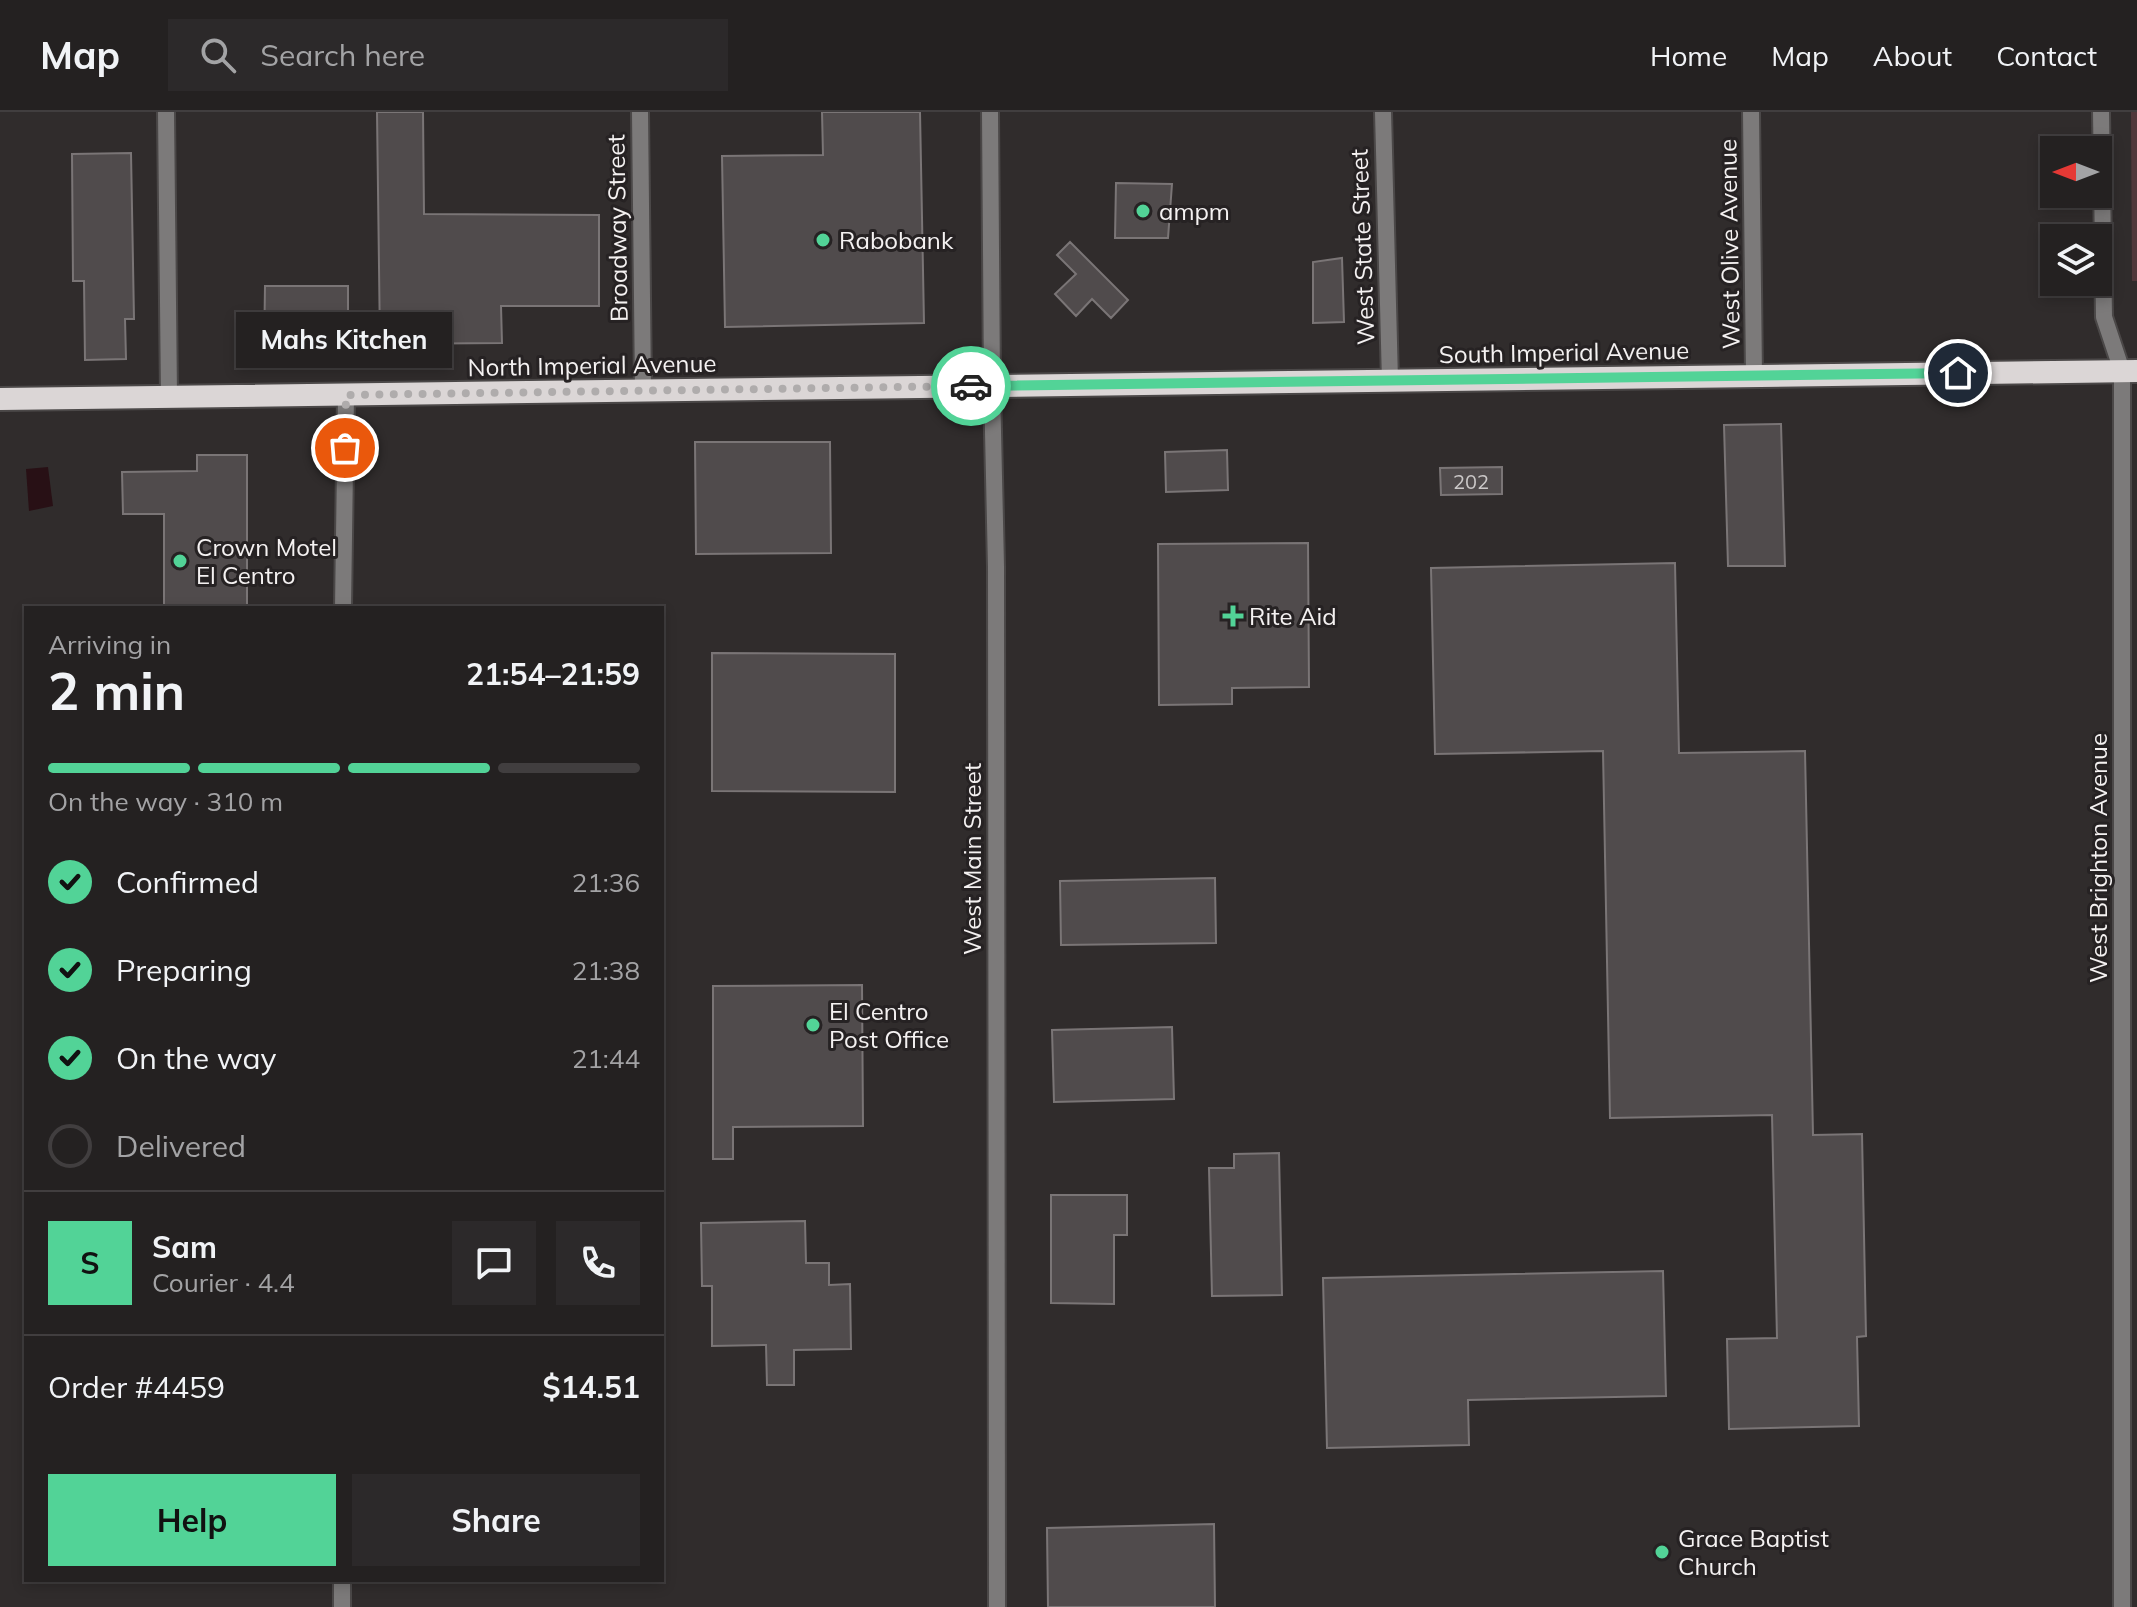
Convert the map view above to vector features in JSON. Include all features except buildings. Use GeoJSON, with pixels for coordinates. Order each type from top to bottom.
{"type":"FeatureCollection","features":[{"type":"Feature","properties":{"kind":"highway","name":"South Imperial Avenue"},"geometry":{"type":"LineString","coordinates":[[992,386],[2130,371]]}},
{"type":"Feature","properties":{"kind":"highway","name":"North Imperial Avenue"},"geometry":{"type":"LineString","coordinates":[[0,399],[992,386]]}},
{"type":"Feature","properties":{"kind":"street"},"geometry":{"type":"LineString","coordinates":[[166,112],[169,397]]}},
{"type":"Feature","properties":{"kind":"street","name":"Broadway Street"},"geometry":{"type":"LineString","coordinates":[[640,112],[643,391]]}},
{"type":"Feature","properties":{"kind":"street","name":"West Main Street"},"geometry":{"type":"LineString","coordinates":[[990,112],[996,567],[997,1607]]}},
{"type":"Feature","properties":{"kind":"street","name":"West State Street"},"geometry":{"type":"LineString","coordinates":[[1383,112],[1390,381]]}},
{"type":"Feature","properties":{"kind":"street","name":"West Olive Avenue"},"geometry":{"type":"LineString","coordinates":[[1751,112],[1754,376]]}},
{"type":"Feature","properties":{"kind":"street","name":"West Brighton Avenue"},"geometry":{"type":"LineString","coordinates":[[2101,112],[2104,317],[2130,371],[2122,1607]]}},
{"type":"Feature","properties":{"kind":"street"},"geometry":{"type":"LineString","coordinates":[[343,606],[346,395]]}},
{"type":"Feature","properties":{"kind":"street"},"geometry":{"type":"LineString","coordinates":[[342,1582],[342,1607]]}},
{"type":"Feature","properties":{"kind":"shaded area"},"geometry":{"type":"Polygon","coordinates":[[[2131,112],[2137,112],[2137,281],[2132,281],[2131,112]]]}},
{"type":"Feature","properties":{"kind":"shaded area"},"geometry":{"type":"Polygon","coordinates":[[[48,467],[53,506],[29,511],[26,469],[48,467]]]}},
{"type":"Feature","properties":{"kind":"way so far"},"geometry":{"type":"LineString","coordinates":[[345,448],[346,395],[971,386]]}},
{"type":"Feature","properties":{"kind":"place","name":"ampm"},"geometry":{"type":"Point","coordinates":[1143,211]}},
{"type":"Feature","properties":{"kind":"place","name":"Rabobank"},"geometry":{"type":"Point","coordinates":[823,240]}},
{"type":"Feature","properties":{"kind":"place","name":"Mahs Kitchen"},"geometry":{"type":"Point","coordinates":[345,448]}},
{"type":"Feature","properties":{"kind":"place","name":"Crown Motel El Centro"},"geometry":{"type":"Point","coordinates":[180,561]}},
{"type":"Feature","properties":{"kind":"place","name":"Rite Aid"},"geometry":{"type":"Point","coordinates":[1233,616]}},
{"type":"Feature","properties":{"kind":"place","name":"El Centro Post Office"},"geometry":{"type":"Point","coordinates":[813,1025]}},
{"type":"Feature","properties":{"kind":"place","name":"Grace Baptist Church"},"geometry":{"type":"Point","coordinates":[1662,1552]}},
{"type":"Feature","properties":{"kind":"route"},"geometry":{"type":"LineString","coordinates":[[971,386],[1958,373]]}}]}
